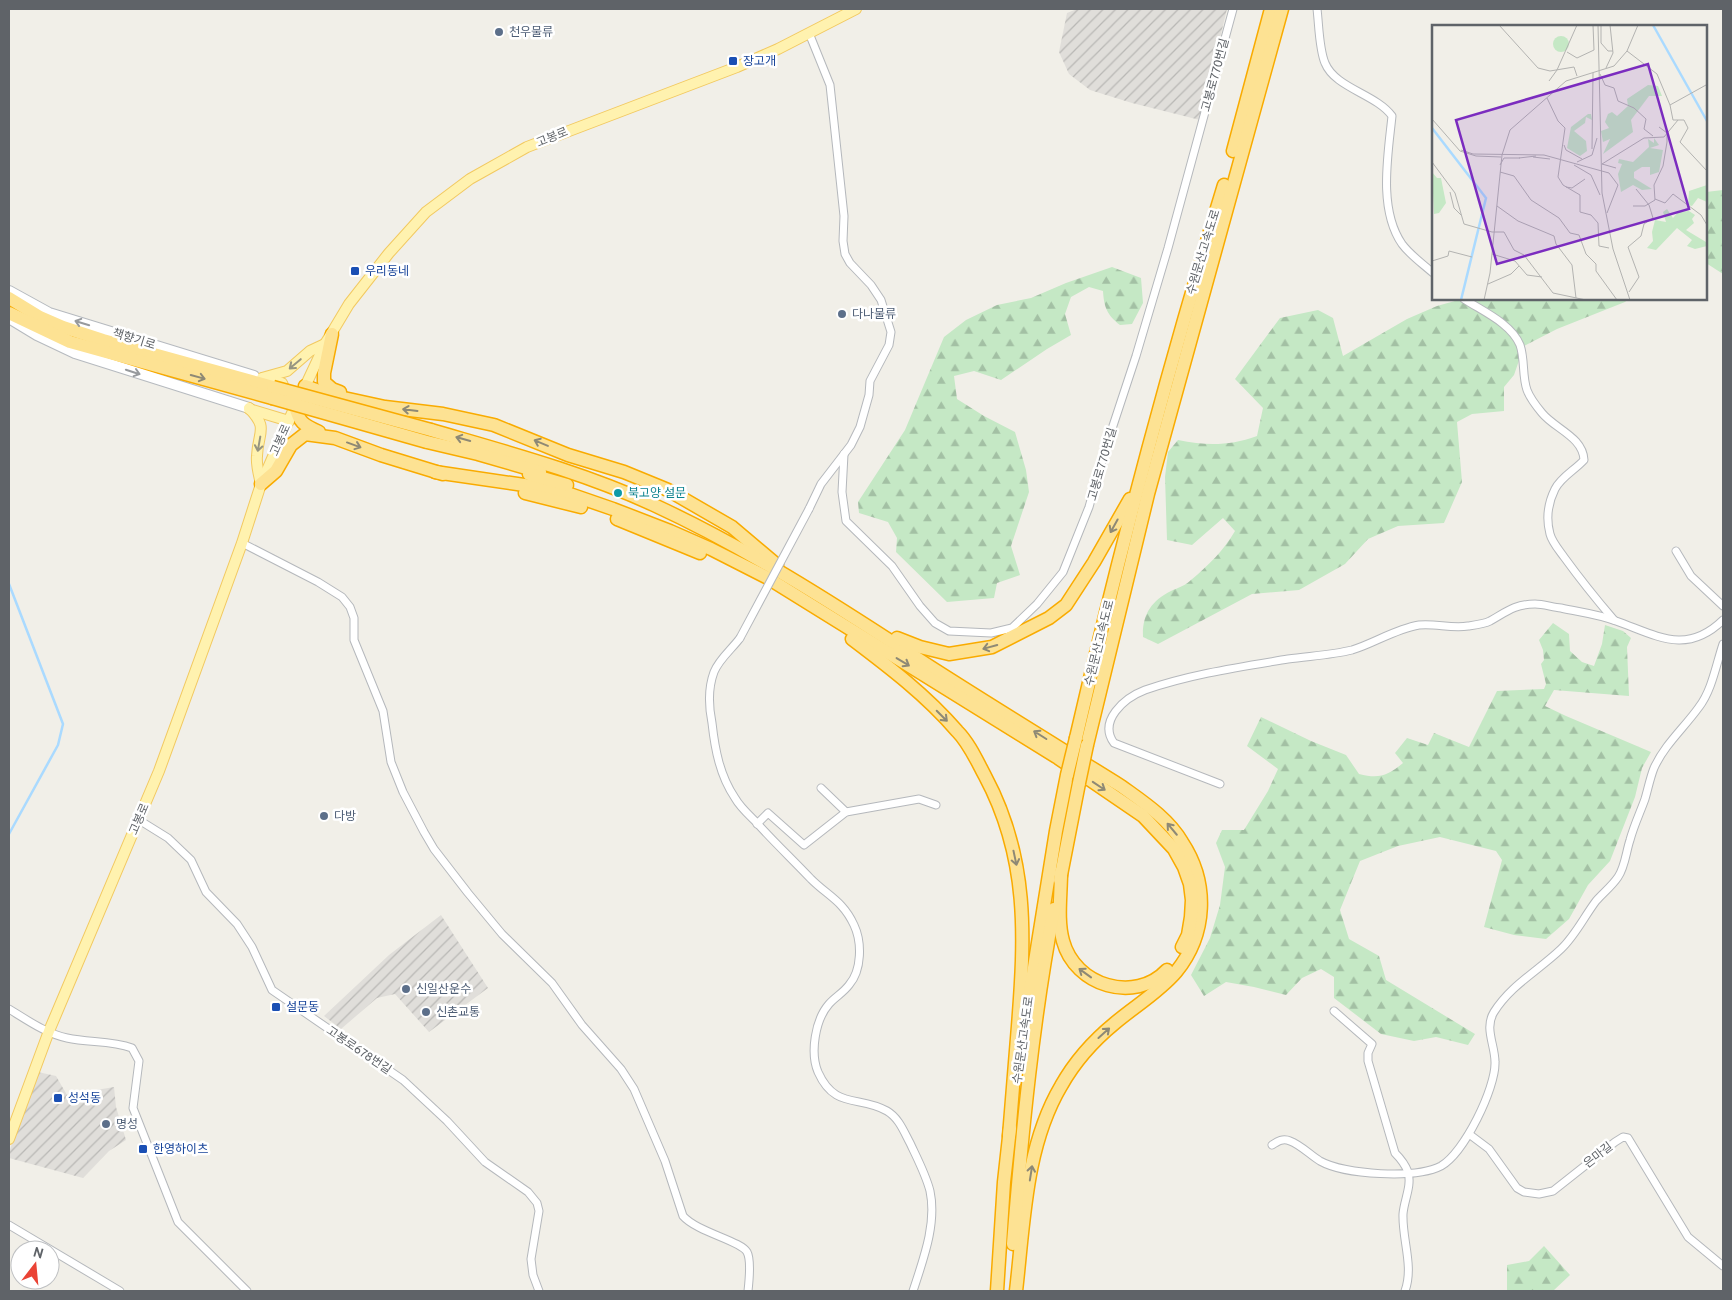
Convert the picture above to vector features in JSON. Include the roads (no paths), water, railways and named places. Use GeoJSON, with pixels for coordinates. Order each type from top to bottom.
{"type":"FeatureCollection","features":[{"type":"Feature","properties":{"kind":"highway","name":"수원문산고속도로"},"geometry":{"type":"LineString","coordinates":[[997,1291],[1009,1136],[1043,907],[1067,775],[1138,483],[1183,318],[1227,175],[1271,9]]}},
{"type":"Feature","properties":{"kind":"highway","name":"수원문산고속도로"},"geometry":{"type":"LineString","coordinates":[[1010,1291],[1020,1169],[1036,1017],[1061,872],[1087,745],[1148,494],[1282,9]]}},
{"type":"Feature","properties":{"kind":"highway"},"geometry":{"type":"LineString","coordinates":[[9,298],[40,317],[63,327],[103,340],[272,392],[429,436],[526,458],[599,483],[652,505],[714,535],[889,635],[920,647],[949,654],[992,648],[1048,618],[1066,604],[1094,562],[1138,483]]}},
{"type":"Feature","properties":{"kind":"highway"},"geometry":{"type":"LineString","coordinates":[[9,312],[70,342],[272,392]]}},
{"type":"Feature","properties":{"kind":"highway"},"geometry":{"type":"LineString","coordinates":[[329,339],[324,382],[332,389],[385,407]]}},
{"type":"Feature","properties":{"kind":"highway"},"geometry":{"type":"LineString","coordinates":[[305,386],[330,395],[385,407],[443,414],[494,425],[571,456],[624,472],[668,490],[732,527],[795,582]]}},
{"type":"Feature","properties":{"kind":"highway"},"geometry":{"type":"LineString","coordinates":[[292,414],[297,414],[302,423],[335,438],[381,455],[455,478],[566,502],[611,516],[707,556],[741,565]]}},
{"type":"Feature","properties":{"kind":"highway"},"geometry":{"type":"LineString","coordinates":[[261,484],[276,471],[291,445],[306,434],[335,438]]}},
{"type":"Feature","properties":{"kind":"highway"},"geometry":{"type":"LineString","coordinates":[[429,436],[448,448],[615,502],[675,530],[766,577],[898,673],[958,732],[976,758],[1003,815],[1019,878],[1024,938],[1009,1136]]}},
{"type":"Feature","properties":{"kind":"highway"},"geometry":{"type":"LineString","coordinates":[[448,448],[529,468],[638,505],[713,544],[741,565]]}},
{"type":"Feature","properties":{"kind":"highway"},"geometry":{"type":"LineString","coordinates":[[435,472],[558,490],[613,508],[711,549]]}},
{"type":"Feature","properties":{"kind":"highway"},"geometry":{"type":"LineString","coordinates":[[781,588],[1065,763],[1143,816],[1160,832],[1174,849],[1184,867],[1190,884],[1192,900],[1188,934],[1181,951],[1162,976],[1135,988],[1120,988],[1107,985],[1085,974],[1077,967],[1063,942],[1060,922],[1061,872]]}},
{"type":"Feature","properties":{"kind":"highway"},"geometry":{"type":"LineString","coordinates":[[834,604],[1121,786],[1150,807],[1182,841],[1198,877],[1201,918],[1197,934],[1176,972],[1082,1054],[1060,1087],[1043,1122],[1032,1166],[1016,1291]]}},
{"type":"Feature","properties":{"kind":"main road","name":"고봉로"},"geometry":{"type":"LineString","coordinates":[[9,1139],[49,1031],[159,771],[242,543],[261,484],[305,386],[349,304],[389,253],[426,212],[470,179],[527,147],[567,130],[710,79],[778,49],[856,9]]}},
{"type":"Feature","properties":{"kind":"main road","name":"책향기로"},"geometry":{"type":"LineString","coordinates":[[9,291],[49,313],[262,378]]}},
{"type":"Feature","properties":{"kind":"main road"},"geometry":{"type":"LineString","coordinates":[[9,318],[36,335],[76,353],[249,408],[292,414],[282,383],[262,378]]}},
{"type":"Feature","properties":{"kind":"main road"},"geometry":{"type":"LineString","coordinates":[[262,378],[287,371],[310,351],[329,339]]}},
{"type":"Feature","properties":{"kind":"main road"},"geometry":{"type":"LineString","coordinates":[[249,408],[262,425],[257,455],[261,484]]}},
{"type":"Feature","properties":{"kind":"street","name":"고봉로770번길"},"geometry":{"type":"LineString","coordinates":[[844,454],[842,492],[846,521],[892,566],[920,606],[935,623],[949,631],[991,633],[1012,628],[1037,604],[1063,572],[1089,507],[1168,248],[1233,9]]}},
{"type":"Feature","properties":{"kind":"street"},"geometry":{"type":"LineString","coordinates":[[1317,9],[1326,65],[1339,81],[1358,90],[1388,110],[1392,116],[1385,174],[1392,223],[1403,246],[1432,272]]}},
{"type":"Feature","properties":{"kind":"street"},"geometry":{"type":"LineString","coordinates":[[809,33],[830,85],[844,216],[843,241],[845,254],[850,263],[881,300],[891,332],[889,344],[870,381],[870,394],[860,427],[844,454],[821,484],[740,638],[714,672],[710,705],[711,719],[714,744],[723,776],[736,800],[817,885],[841,903],[855,928],[859,951],[857,970],[850,984],[824,1012],[816,1038],[816,1065],[824,1082],[835,1095],[842,1099],[882,1109],[894,1116],[916,1156],[929,1189],[932,1211],[927,1244],[913,1291]]}},
{"type":"Feature","properties":{"kind":"street"},"geometry":{"type":"LineString","coordinates":[[1466,300],[1500,321],[1512,333],[1519,343],[1524,361],[1527,390],[1541,412],[1551,423],[1574,439],[1584,452],[1584,460],[1562,479],[1555,488],[1547,515],[1548,527],[1550,536],[1561,552],[1614,620]]}},
{"type":"Feature","properties":{"kind":"street"},"geometry":{"type":"LineString","coordinates":[[242,543],[318,582],[342,597],[350,607],[354,618],[354,640],[383,711],[390,762],[403,792],[434,849],[502,934],[552,983],[582,1025],[622,1069],[634,1089],[665,1161],[683,1216],[706,1232],[740,1246],[747,1252],[749,1260],[748,1291]]}},
{"type":"Feature","properties":{"kind":"street"},"geometry":{"type":"LineString","coordinates":[[1676,551],[1691,576],[1723,606]]}},
{"type":"Feature","properties":{"kind":"street"},"geometry":{"type":"LineString","coordinates":[[1220,784],[1114,743],[1109,736],[1108,726],[1112,717],[1121,705],[1143,691],[1215,670],[1352,650],[1400,629],[1421,625],[1466,627],[1488,622],[1508,609],[1522,605],[1536,604],[1590,614],[1614,620],[1660,638],[1676,640],[1692,638],[1712,631],[1723,620]]}},
{"type":"Feature","properties":{"kind":"street"},"geometry":{"type":"LineString","coordinates":[[1272,1144],[1281,1140],[1290,1140],[1320,1161],[1367,1174],[1428,1170],[1441,1166],[1456,1154],[1469,1134],[1485,1101],[1494,1072],[1495,1062],[1490,1024],[1491,1018],[1507,994],[1517,984],[1565,945],[1597,901],[1617,879],[1622,870],[1636,817],[1644,800],[1653,771],[1670,742],[1705,699],[1723,644]]}},
{"type":"Feature","properties":{"kind":"street"},"geometry":{"type":"LineString","coordinates":[[821,788],[846,812]]}},
{"type":"Feature","properties":{"kind":"street"},"geometry":{"type":"LineString","coordinates":[[757,824],[768,814],[804,846],[846,812],[919,800],[936,805]]}},
{"type":"Feature","properties":{"kind":"street","name":"고봉로678번길"},"geometry":{"type":"LineString","coordinates":[[139,820],[168,838],[191,860],[206,892],[237,924],[252,947],[272,990],[403,1080],[447,1120],[485,1162],[528,1192],[537,1203],[538,1211],[531,1259],[533,1275],[539,1291]]}},
{"type":"Feature","properties":{"kind":"street"},"geometry":{"type":"LineString","coordinates":[[9,1009],[34,1024],[66,1038],[119,1043],[132,1048],[139,1061],[133,1108],[178,1222],[247,1291]]}},
{"type":"Feature","properties":{"kind":"street"},"geometry":{"type":"LineString","coordinates":[[1334,1012],[1372,1044],[1368,1053],[1368,1061],[1395,1152],[1408,1172],[1410,1183],[1403,1216],[1409,1281],[1405,1291]]}},
{"type":"Feature","properties":{"kind":"street","name":"은마길"},"geometry":{"type":"LineString","coordinates":[[1469,1134],[1490,1149],[1517,1188],[1524,1192],[1539,1194],[1553,1191],[1615,1142],[1623,1137],[1628,1138],[1688,1238],[1723,1266]]}},
{"type":"Feature","properties":{"kind":"street"},"geometry":{"type":"LineString","coordinates":[[9,1225],[120,1291]]}},
{"type":"Feature","properties":{"kind":"waterway"},"geometry":{"type":"LineString","coordinates":[[9,584],[63,724],[58,745],[9,834]]}},
{"type":"Feature","properties":{"kind":"place","name":"천우물류"},"geometry":{"type":"Point","coordinates":[499,32]}},
{"type":"Feature","properties":{"kind":"place","name":"장고개"},"geometry":{"type":"Point","coordinates":[733,61]}},
{"type":"Feature","properties":{"kind":"place","name":"우리동네"},"geometry":{"type":"Point","coordinates":[355,271]}},
{"type":"Feature","properties":{"kind":"place","name":"다나물류"},"geometry":{"type":"Point","coordinates":[842,314]}},
{"type":"Feature","properties":{"kind":"place","name":"북고양 설문"},"geometry":{"type":"Point","coordinates":[618,493]}},
{"type":"Feature","properties":{"kind":"place","name":"다방"},"geometry":{"type":"Point","coordinates":[324,816]}},
{"type":"Feature","properties":{"kind":"place","name":"신일산운수"},"geometry":{"type":"Point","coordinates":[406,989]}},
{"type":"Feature","properties":{"kind":"place","name":"설문동"},"geometry":{"type":"Point","coordinates":[276,1007]}},
{"type":"Feature","properties":{"kind":"place","name":"신촌교통"},"geometry":{"type":"Point","coordinates":[426,1012]}},
{"type":"Feature","properties":{"kind":"place","name":"성석동"},"geometry":{"type":"Point","coordinates":[58,1098]}},
{"type":"Feature","properties":{"kind":"place","name":"명성"},"geometry":{"type":"Point","coordinates":[106,1124]}},
{"type":"Feature","properties":{"kind":"place","name":"한영하이츠"},"geometry":{"type":"Point","coordinates":[143,1149]}}]}
